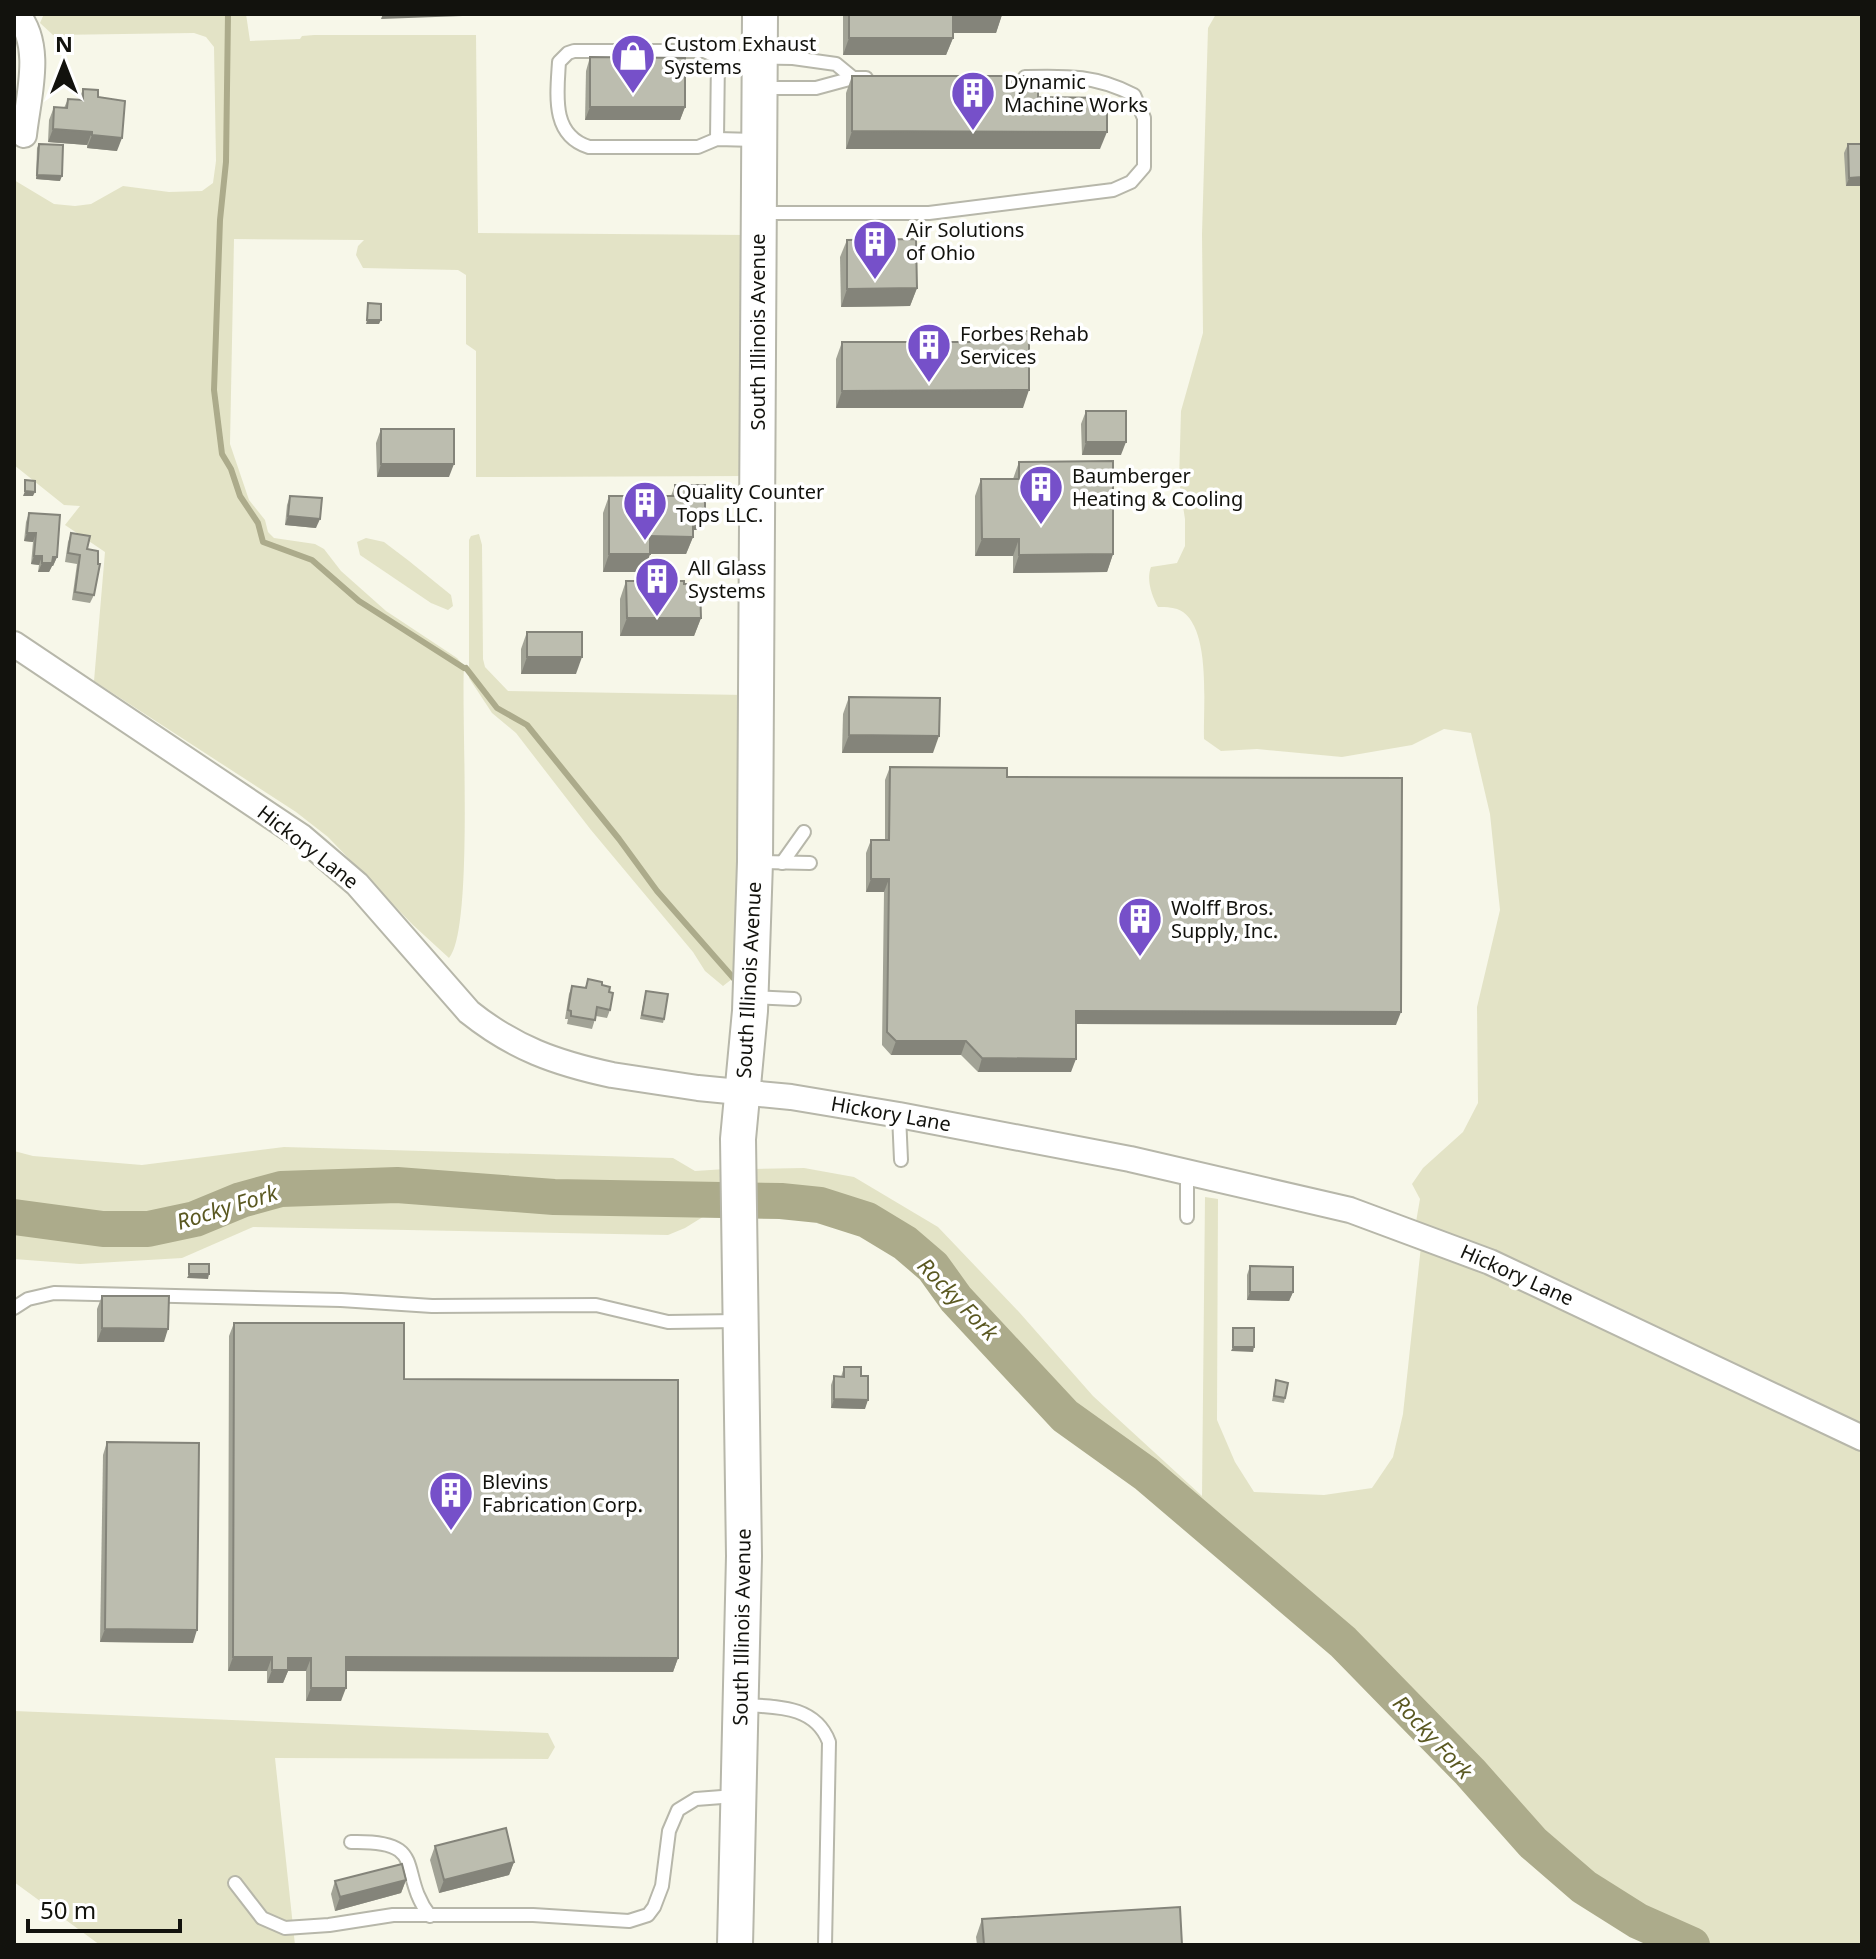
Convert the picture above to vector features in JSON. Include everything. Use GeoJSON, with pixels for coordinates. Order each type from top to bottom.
{"type":"FeatureCollection","features":[{"type":"Feature","properties":{"kind":"main road","name":"South Illinois Avenue"},"geometry":{"type":"LineString","coordinates":[[735,1945],[744,1556],[738,1150],[751,996],[769,862],[759,213],[760,14]]}},
{"type":"Feature","properties":{"kind":"street"},"geometry":{"type":"LineString","coordinates":[[17,14],[27,26],[32,48],[24,135]]}},
{"type":"Feature","properties":{"kind":"street","name":"Hickory Lane"},"geometry":{"type":"LineString","coordinates":[[14,644],[310,844],[357,884],[469,1012],[489,1029],[532,1053],[578,1068],[899,1115],[1187,1171],[1350,1210],[1455,1248],[1547,1287],[1862,1438]]}},
{"type":"Feature","properties":{"kind":"lane"},"geometry":{"type":"LineString","coordinates":[[759,140],[717,139],[698,147],[589,147],[574,140],[563,129],[558,117],[559,62],[574,51],[704,51],[759,73],[816,88],[853,78],[884,78]]}},
{"type":"Feature","properties":{"kind":"lane"},"geometry":{"type":"LineString","coordinates":[[717,139],[718,57]]}},
{"type":"Feature","properties":{"kind":"lane"},"geometry":{"type":"LineString","coordinates":[[759,73],[793,58],[836,64],[853,78]]}},
{"type":"Feature","properties":{"kind":"lane"},"geometry":{"type":"LineString","coordinates":[[759,213],[929,213],[1113,190],[1131,182],[1144,167],[1144,118],[1134,95],[1110,82],[1069,76],[1007,77]]}},
{"type":"Feature","properties":{"kind":"lane"},"geometry":{"type":"LineString","coordinates":[[769,862],[804,832]]}},
{"type":"Feature","properties":{"kind":"lane"},"geometry":{"type":"LineString","coordinates":[[769,862],[810,863]]}},
{"type":"Feature","properties":{"kind":"lane"},"geometry":{"type":"LineString","coordinates":[[751,996],[794,999]]}},
{"type":"Feature","properties":{"kind":"lane"},"geometry":{"type":"LineString","coordinates":[[899,1115],[901,1160]]}},
{"type":"Feature","properties":{"kind":"lane"},"geometry":{"type":"LineString","coordinates":[[1187,1171],[1187,1217]]}},
{"type":"Feature","properties":{"kind":"lane"},"geometry":{"type":"LineString","coordinates":[[14,1308],[28,1299],[54,1293],[341,1300],[432,1306],[596,1305],[668,1322],[740,1321]]}},
{"type":"Feature","properties":{"kind":"lane"},"geometry":{"type":"LineString","coordinates":[[740,1705],[781,1707],[799,1712],[813,1718],[824,1730],[829,1742],[825,1945]]}},
{"type":"Feature","properties":{"kind":"lane"},"geometry":{"type":"LineString","coordinates":[[235,1883],[262,1918],[285,1928],[393,1915],[533,1915],[616,1922],[639,1919],[648,1915],[654,1907],[662,1886],[669,1831],[678,1810],[696,1799],[738,1796]]}},
{"type":"Feature","properties":{"kind":"lane"},"geometry":{"type":"LineString","coordinates":[[351,1842],[389,1844],[400,1849],[411,1863],[419,1897],[430,1916]]}},
{"type":"Feature","properties":{"kind":"green space"},"geometry":{"type":"Polygon","coordinates":[[[44,14],[246,14],[250,41],[300,39],[314,35],[476,35],[478,233],[749,235],[748,476],[476,477],[476,351],[466,344],[466,275],[458,270],[363,268],[356,255],[358,246],[364,240],[234,239],[230,444],[249,500],[274,538],[315,544],[324,549],[341,571],[386,611],[457,658],[464,666],[464,867],[457,940],[449,958],[328,837],[296,812],[94,681],[105,552],[65,525],[80,506],[64,505],[14,465],[14,180],[54,204],[75,206],[91,204],[123,186],[169,192],[202,191],[213,183],[216,161],[214,47],[206,37],[194,33],[53,35],[40,23],[44,14]]]}},
{"type":"Feature","properties":{"kind":"green space"},"geometry":{"type":"Polygon","coordinates":[[[1216,14],[1862,14],[1862,1428],[1416,1222],[1420,1199],[1412,1184],[1423,1168],[1463,1132],[1478,1103],[1477,1007],[1500,910],[1490,814],[1471,733],[1444,729],[1412,745],[1342,757],[1257,749],[1221,751],[1204,739],[1204,671],[1198,636],[1183,612],[1158,607],[1149,582],[1151,567],[1177,563],[1185,546],[1185,519],[1179,481],[1181,411],[1203,333],[1202,234],[1208,28],[1216,14]]]}},
{"type":"Feature","properties":{"kind":"green space"},"geometry":{"type":"Polygon","coordinates":[[[479,534],[482,545],[483,659],[485,667],[508,691],[745,695],[740,979],[732,979],[723,986],[705,971],[693,952],[591,830],[516,733],[492,713],[469,678],[469,540],[471,536],[479,534]]]}},
{"type":"Feature","properties":{"kind":"green space"},"geometry":{"type":"Polygon","coordinates":[[[366,538],[384,542],[409,561],[451,595],[453,606],[448,610],[431,603],[360,555],[357,542],[366,538]]]}},
{"type":"Feature","properties":{"kind":"green space"},"geometry":{"type":"Polygon","coordinates":[[[284,1147],[673,1158],[695,1171],[726,1169],[726,1215],[706,1215],[668,1235],[253,1227],[182,1258],[80,1264],[14,1259],[14,1151],[33,1156],[142,1165],[284,1147]]]}},
{"type":"Feature","properties":{"kind":"green space"},"geometry":{"type":"Polygon","coordinates":[[[804,1168],[854,1177],[938,1227],[1093,1396],[1202,1496],[1205,1197],[1218,1199],[1217,1420],[1235,1462],[1254,1492],[1324,1495],[1372,1488],[1393,1457],[1403,1414],[1421,1246],[1492,1274],[1862,1449],[1862,1945],[1692,1945],[1638,1921],[1584,1887],[1533,1843],[1470,1772],[1343,1642],[1146,1474],[1065,1416],[956,1299],[933,1267],[905,1243],[867,1220],[820,1205],[752,1201],[752,1169],[804,1168]]]}},
{"type":"Feature","properties":{"kind":"green space"},"geometry":{"type":"Polygon","coordinates":[[[14,1711],[548,1733],[555,1747],[548,1759],[275,1758],[295,1945],[100,1945],[14,1882],[14,1711]]]}},
{"type":"Feature","properties":{"kind":"building"},"geometry":{"type":"Polygon","coordinates":[[[849,14],[1002,15],[953,15],[953,38],[849,38],[849,14]]]}},
{"type":"Feature","properties":{"kind":"building","name":"Custom Exhaust Systems"},"geometry":{"type":"Polygon","coordinates":[[[590,57],[685,58],[685,107],[590,107],[590,57]]]}},
{"type":"Feature","properties":{"kind":"building","name":"Dynamic Machine Works"},"geometry":{"type":"Polygon","coordinates":[[[852,76],[1038,76],[1038,97],[1107,98],[1107,132],[852,131],[852,76]]]}},
{"type":"Feature","properties":{"kind":"building"},"geometry":{"type":"Polygon","coordinates":[[[83,89],[98,90],[98,97],[125,101],[122,138],[53,129],[54,107],[67,108],[68,99],[83,100],[83,89]]]}},
{"type":"Feature","properties":{"kind":"building"},"geometry":{"type":"Polygon","coordinates":[[[39,144],[63,145],[62,176],[37,175],[39,144]]]}},
{"type":"Feature","properties":{"kind":"building"},"geometry":{"type":"Polygon","coordinates":[[[1848,144],[1862,144],[1862,177],[1849,178],[1848,144]]]}},
{"type":"Feature","properties":{"kind":"building"},"geometry":{"type":"Polygon","coordinates":[[[916,239],[917,288],[847,289],[847,240],[916,239]]]}},
{"type":"Feature","properties":{"kind":"building"},"geometry":{"type":"Polygon","coordinates":[[[368,303],[381,304],[381,320],[367,320],[368,303]]]}},
{"type":"Feature","properties":{"kind":"building","name":"Forbes Rehab Services"},"geometry":{"type":"Polygon","coordinates":[[[1004,331],[1029,331],[1029,390],[842,391],[842,342],[1004,342],[1004,331]]]}},
{"type":"Feature","properties":{"kind":"building"},"geometry":{"type":"Polygon","coordinates":[[[1086,411],[1126,411],[1126,442],[1086,442],[1086,411]]]}},
{"type":"Feature","properties":{"kind":"building"},"geometry":{"type":"Polygon","coordinates":[[[381,429],[454,429],[454,464],[381,464],[381,429]]]}},
{"type":"Feature","properties":{"kind":"building","name":"Baumberger Heating & Cooling"},"geometry":{"type":"Polygon","coordinates":[[[1113,461],[1113,554],[1019,555],[1019,539],[982,539],[981,479],[1019,479],[1019,462],[1113,461]]]}},
{"type":"Feature","properties":{"kind":"building"},"geometry":{"type":"Polygon","coordinates":[[[25,480],[35,481],[35,492],[25,491],[25,480]]]}},
{"type":"Feature","properties":{"kind":"building","name":"Quality Counter Tops LLC."},"geometry":{"type":"Polygon","coordinates":[[[675,485],[705,485],[705,512],[693,512],[693,537],[650,536],[650,554],[609,554],[609,496],[675,496],[675,485]]]}},
{"type":"Feature","properties":{"kind":"building"},"geometry":{"type":"Polygon","coordinates":[[[290,496],[322,498],[320,519],[288,516],[290,496]]]}},
{"type":"Feature","properties":{"kind":"building"},"geometry":{"type":"Polygon","coordinates":[[[29,513],[60,515],[57,557],[53,557],[52,563],[42,563],[42,556],[34,556],[36,533],[27,533],[29,513]]]}},
{"type":"Feature","properties":{"kind":"building"},"geometry":{"type":"Polygon","coordinates":[[[71,533],[90,536],[87,549],[98,551],[100,564],[94,595],[75,592],[80,555],[68,553],[71,533]]]}},
{"type":"Feature","properties":{"kind":"building"},"geometry":{"type":"Polygon","coordinates":[[[626,581],[700,584],[701,618],[627,618],[626,581]]]}},
{"type":"Feature","properties":{"kind":"building"},"geometry":{"type":"Polygon","coordinates":[[[527,632],[582,632],[582,657],[527,657],[527,632]]]}},
{"type":"Feature","properties":{"kind":"building"},"geometry":{"type":"Polygon","coordinates":[[[849,697],[940,698],[939,736],[849,735],[849,697]]]}},
{"type":"Feature","properties":{"kind":"building","name":"Wolff Bros. Supply, Inc."},"geometry":{"type":"Polygon","coordinates":[[[890,767],[1007,768],[1007,777],[1402,778],[1401,1012],[1076,1011],[1076,1059],[982,1058],[966,1041],[896,1041],[887,1032],[889,879],[871,879],[871,840],[889,840],[890,767]]]}},
{"type":"Feature","properties":{"kind":"building"},"geometry":{"type":"Polygon","coordinates":[[[588,979],[602,982],[613,993],[610,1010],[597,1007],[595,1020],[571,1016],[568,1010],[572,986],[586,988],[588,979]]]}},
{"type":"Feature","properties":{"kind":"building"},"geometry":{"type":"Polygon","coordinates":[[[646,991],[668,994],[664,1019],[642,1015],[646,991]]]}},
{"type":"Feature","properties":{"kind":"building"},"geometry":{"type":"Polygon","coordinates":[[[189,1264],[209,1264],[209,1274],[189,1274],[189,1264]]]}},
{"type":"Feature","properties":{"kind":"building"},"geometry":{"type":"Polygon","coordinates":[[[1250,1266],[1293,1267],[1293,1292],[1250,1292],[1250,1266]]]}},
{"type":"Feature","properties":{"kind":"building"},"geometry":{"type":"Polygon","coordinates":[[[102,1296],[169,1296],[168,1329],[102,1328],[102,1296]]]}},
{"type":"Feature","properties":{"kind":"building","name":"Blevins Fabrication Corp."},"geometry":{"type":"Polygon","coordinates":[[[234,1323],[404,1323],[404,1379],[678,1380],[678,1658],[346,1657],[346,1688],[311,1688],[311,1658],[288,1658],[288,1670],[272,1670],[272,1657],[233,1657],[234,1323]]]}},
{"type":"Feature","properties":{"kind":"building"},"geometry":{"type":"Polygon","coordinates":[[[1233,1328],[1254,1328],[1254,1347],[1233,1347],[1233,1328]]]}},
{"type":"Feature","properties":{"kind":"building"},"geometry":{"type":"Polygon","coordinates":[[[844,1367],[861,1367],[861,1376],[868,1376],[868,1400],[834,1399],[834,1376],[844,1377],[844,1367]]]}},
{"type":"Feature","properties":{"kind":"building"},"geometry":{"type":"Polygon","coordinates":[[[1276,1380],[1288,1383],[1285,1398],[1274,1396],[1276,1380]]]}},
{"type":"Feature","properties":{"kind":"building"},"geometry":{"type":"Polygon","coordinates":[[[107,1442],[199,1443],[197,1630],[105,1629],[107,1442]]]}},
{"type":"Feature","properties":{"kind":"building"},"geometry":{"type":"Polygon","coordinates":[[[506,1828],[514,1862],[444,1880],[435,1846],[506,1828]]]}},
{"type":"Feature","properties":{"kind":"building"},"geometry":{"type":"Polygon","coordinates":[[[402,1864],[406,1880],[340,1897],[335,1881],[402,1864]]]}},
{"type":"Feature","properties":{"kind":"building"},"geometry":{"type":"Polygon","coordinates":[[[1180,1907],[1182,1945],[984,1945],[982,1919],[1180,1907]]]}},
{"type":"Feature","properties":{"kind":"waterway"},"geometry":{"type":"LineString","coordinates":[[228,14],[226,162],[220,220],[214,390],[222,454],[240,496],[258,523],[263,542],[312,560],[359,601],[464,668]]}},
{"type":"Feature","properties":{"kind":"waterway"},"geometry":{"type":"LineString","coordinates":[[466,668],[497,708],[527,725],[657,891],[736,981]]}},
{"type":"Feature","properties":{"kind":"waterway","name":"Rocky Fork"},"geometry":{"type":"LineString","coordinates":[[14,1217],[103,1229],[148,1229],[195,1219],[241,1200],[281,1189],[397,1185],[554,1197],[781,1201],[820,1205],[867,1220],[905,1243],[933,1267],[956,1299],[1065,1416],[1146,1474],[1343,1642],[1470,1772],[1533,1843],[1584,1887],[1638,1921],[1692,1945]]}},
{"type":"Feature","properties":{"kind":"place","name":"Custom Exhaust Systems"},"geometry":{"type":"Point","coordinates":[633,95]}},
{"type":"Feature","properties":{"kind":"place","name":"Dynamic Machine Works"},"geometry":{"type":"Point","coordinates":[973,132]}},
{"type":"Feature","properties":{"kind":"place","name":"Air Solutions of Ohio"},"geometry":{"type":"Point","coordinates":[875,281]}},
{"type":"Feature","properties":{"kind":"place","name":"Forbes Rehab Services"},"geometry":{"type":"Point","coordinates":[929,384]}},
{"type":"Feature","properties":{"kind":"place","name":"Baumberger Heating & Cooling"},"geometry":{"type":"Point","coordinates":[1041,526]}},
{"type":"Feature","properties":{"kind":"place","name":"Quality Counter Tops LLC."},"geometry":{"type":"Point","coordinates":[645,542]}},
{"type":"Feature","properties":{"kind":"place","name":"All Glass Systems"},"geometry":{"type":"Point","coordinates":[657,618]}},
{"type":"Feature","properties":{"kind":"place","name":"Wolff Bros. Supply, Inc."},"geometry":{"type":"Point","coordinates":[1140,958]}},
{"type":"Feature","properties":{"kind":"place","name":"Blevins Fabrication Corp."},"geometry":{"type":"Point","coordinates":[451,1532]}}]}
